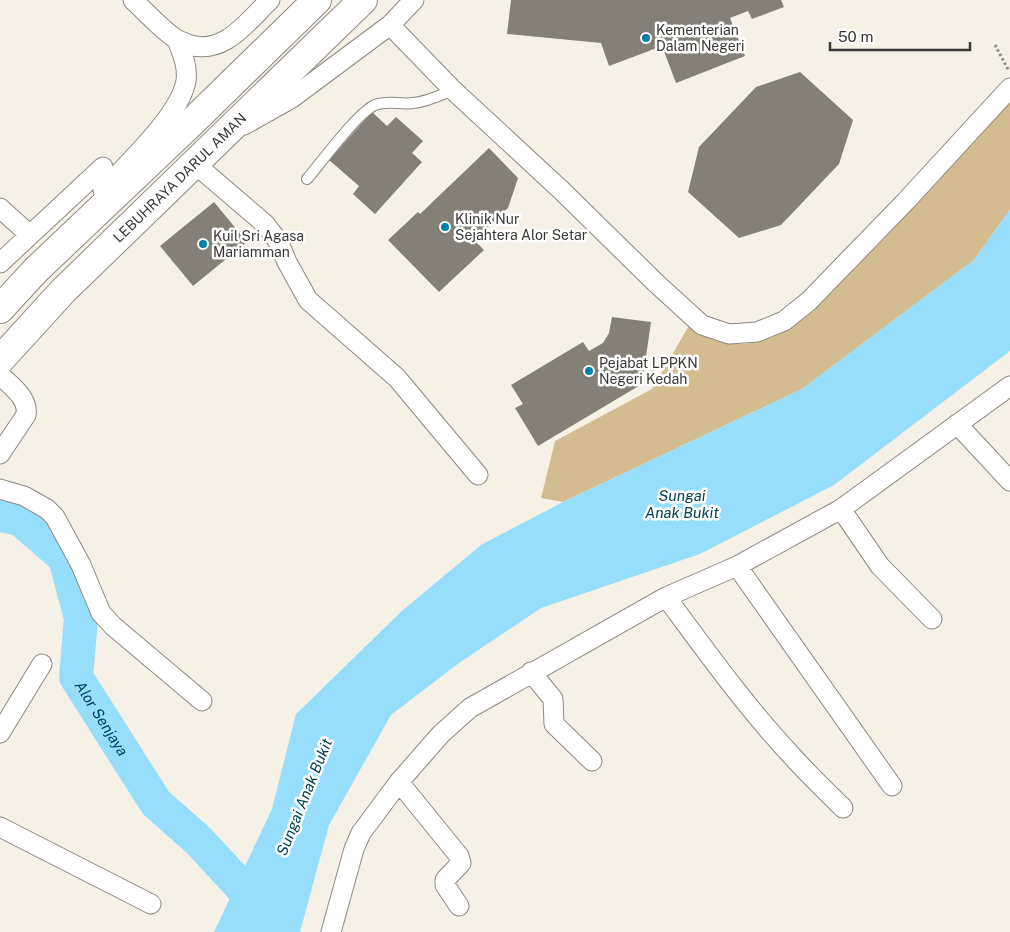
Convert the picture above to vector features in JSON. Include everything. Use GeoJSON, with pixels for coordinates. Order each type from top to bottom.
{"type":"FeatureCollection","features":[{"type":"Feature","properties":{"kind":"highway","name":"LEBUHRAYA DARUL AMAN"},"geometry":{"type":"LineString","coordinates":[[0,360],[63,291],[363,0]]}},
{"type":"Feature","properties":{"kind":"highway"},"geometry":{"type":"LineString","coordinates":[[0,309],[36,270],[315,2]]}},
{"type":"Feature","properties":{"kind":"street"},"geometry":{"type":"LineString","coordinates":[[134,0],[177,40],[195,47],[210,47],[224,42],[234,35],[270,0]]}},
{"type":"Feature","properties":{"kind":"street"},"geometry":{"type":"LineString","coordinates":[[217,141],[292,98],[390,25],[414,0]]}},
{"type":"Feature","properties":{"kind":"street"},"geometry":{"type":"LineString","coordinates":[[390,25],[454,90],[561,190],[658,285],[702,324],[729,334],[757,332],[784,321],[810,300],[906,201],[1010,88]]}},
{"type":"Feature","properties":{"kind":"street"},"geometry":{"type":"LineString","coordinates":[[36,270],[45,253],[166,120],[180,98],[186,80],[186,62],[177,40]]}},
{"type":"Feature","properties":{"kind":"street"},"geometry":{"type":"LineString","coordinates":[[194,164],[265,224],[278,241],[308,300],[396,378],[478,475]]}},
{"type":"Feature","properties":{"kind":"street"},"geometry":{"type":"LineString","coordinates":[[0,263],[103,166]]}},
{"type":"Feature","properties":{"kind":"street"},"geometry":{"type":"LineString","coordinates":[[0,208],[30,235]]}},
{"type":"Feature","properties":{"kind":"street"},"geometry":{"type":"LineString","coordinates":[[0,375],[25,400],[28,408],[26,415],[0,454]]}},
{"type":"Feature","properties":{"kind":"street"},"geometry":{"type":"LineString","coordinates":[[331,932],[354,849],[361,833],[399,782],[441,734],[470,708],[666,597],[736,566],[841,509],[1010,386]]}},
{"type":"Feature","properties":{"kind":"street"},"geometry":{"type":"LineString","coordinates":[[957,424],[1010,481]]}},
{"type":"Feature","properties":{"kind":"street"},"geometry":{"type":"LineString","coordinates":[[0,489],[24,496],[47,509],[54,517],[81,564],[101,613],[113,626],[202,701]]}},
{"type":"Feature","properties":{"kind":"street"},"geometry":{"type":"LineString","coordinates":[[841,509],[880,566],[932,619]]}},
{"type":"Feature","properties":{"kind":"street"},"geometry":{"type":"LineString","coordinates":[[736,566],[892,786]]}},
{"type":"Feature","properties":{"kind":"street"},"geometry":{"type":"LineString","coordinates":[[666,597],[725,677],[765,725],[792,756],[843,808]]}},
{"type":"Feature","properties":{"kind":"street"},"geometry":{"type":"LineString","coordinates":[[0,733],[42,664]]}},
{"type":"Feature","properties":{"kind":"street"},"geometry":{"type":"LineString","coordinates":[[532,672],[554,699],[554,724],[592,761]]}},
{"type":"Feature","properties":{"kind":"street"},"geometry":{"type":"LineString","coordinates":[[399,782],[459,856],[461,863],[445,880],[445,884],[459,906]]}},
{"type":"Feature","properties":{"kind":"street"},"geometry":{"type":"LineString","coordinates":[[0,827],[151,904]]}},
{"type":"Feature","properties":{"kind":"lane"},"geometry":{"type":"LineString","coordinates":[[307,179],[356,120],[374,106],[391,102],[413,103],[454,90]]}},
{"type":"Feature","properties":{"kind":"path"},"geometry":{"type":"LineString","coordinates":[[995,45],[1010,74]]}},
{"type":"Feature","properties":{"kind":"shaded area"},"geometry":{"type":"Polygon","coordinates":[[[1010,99],[1010,210],[974,260],[802,389],[563,502],[541,498],[555,441],[652,389],[690,324],[709,338],[733,344],[765,340],[794,326],[1010,99]]]}},
{"type":"Feature","properties":{"kind":"water","name":"Sungai Anak Bukit"},"geometry":{"type":"Polygon","coordinates":[[[1010,210],[1010,351],[834,485],[700,554],[541,608],[459,663],[391,715],[329,825],[300,932],[214,932],[272,809],[296,714],[403,610],[481,545],[563,502],[802,389],[974,260],[1010,210]]]}},
{"type":"Feature","properties":{"kind":"building","name":"Kementerian Dalam Negeri"},"geometry":{"type":"Polygon","coordinates":[[[511,0],[781,0],[784,7],[752,19],[748,11],[730,18],[745,56],[676,83],[662,46],[609,66],[601,43],[507,34],[511,0]]]}},
{"type":"Feature","properties":{"kind":"building"},"geometry":{"type":"Polygon","coordinates":[[[800,72],[853,120],[839,164],[781,225],[739,238],[688,192],[699,147],[756,87],[800,72]]]}},
{"type":"Feature","properties":{"kind":"building"},"geometry":{"type":"Polygon","coordinates":[[[372,112],[387,126],[396,117],[423,141],[412,153],[422,162],[375,214],[353,194],[359,186],[329,160],[372,112]]]}},
{"type":"Feature","properties":{"kind":"building","name":"Klinik Nur Sejahtera Alor Setar"},"geometry":{"type":"Polygon","coordinates":[[[489,148],[518,178],[508,208],[474,240],[484,250],[439,292],[388,240],[418,212],[420,214],[489,148]]]}},
{"type":"Feature","properties":{"kind":"building","name":"Kuil Sri Agasa Mariamman"},"geometry":{"type":"Polygon","coordinates":[[[214,202],[247,242],[193,286],[160,246],[214,202]]]}},
{"type":"Feature","properties":{"kind":"building","name":"Pejabat LPPKN Negeri Kedah"},"geometry":{"type":"Polygon","coordinates":[[[612,317],[651,322],[642,384],[538,446],[515,408],[523,404],[511,385],[583,342],[589,351],[603,343],[609,333],[612,317]]]}},
{"type":"Feature","properties":{"kind":"waterway","name":"Alor Senjaya"},"geometry":{"type":"LineString","coordinates":[[0,515],[20,519],[65,558],[81,618],[76,677],[156,803],[198,840],[261,908]]}},
{"type":"Feature","properties":{"kind":"place","name":"Kementerian Dalam Negeri"},"geometry":{"type":"Point","coordinates":[646,38]}},
{"type":"Feature","properties":{"kind":"place","name":"Klinik Nur Sejahtera Alor Setar"},"geometry":{"type":"Point","coordinates":[445,227]}},
{"type":"Feature","properties":{"kind":"place","name":"Kuil Sri Agasa Mariamman"},"geometry":{"type":"Point","coordinates":[203,244]}},
{"type":"Feature","properties":{"kind":"place","name":"Pejabat LPPKN Negeri Kedah"},"geometry":{"type":"Point","coordinates":[589,371]}}]}
